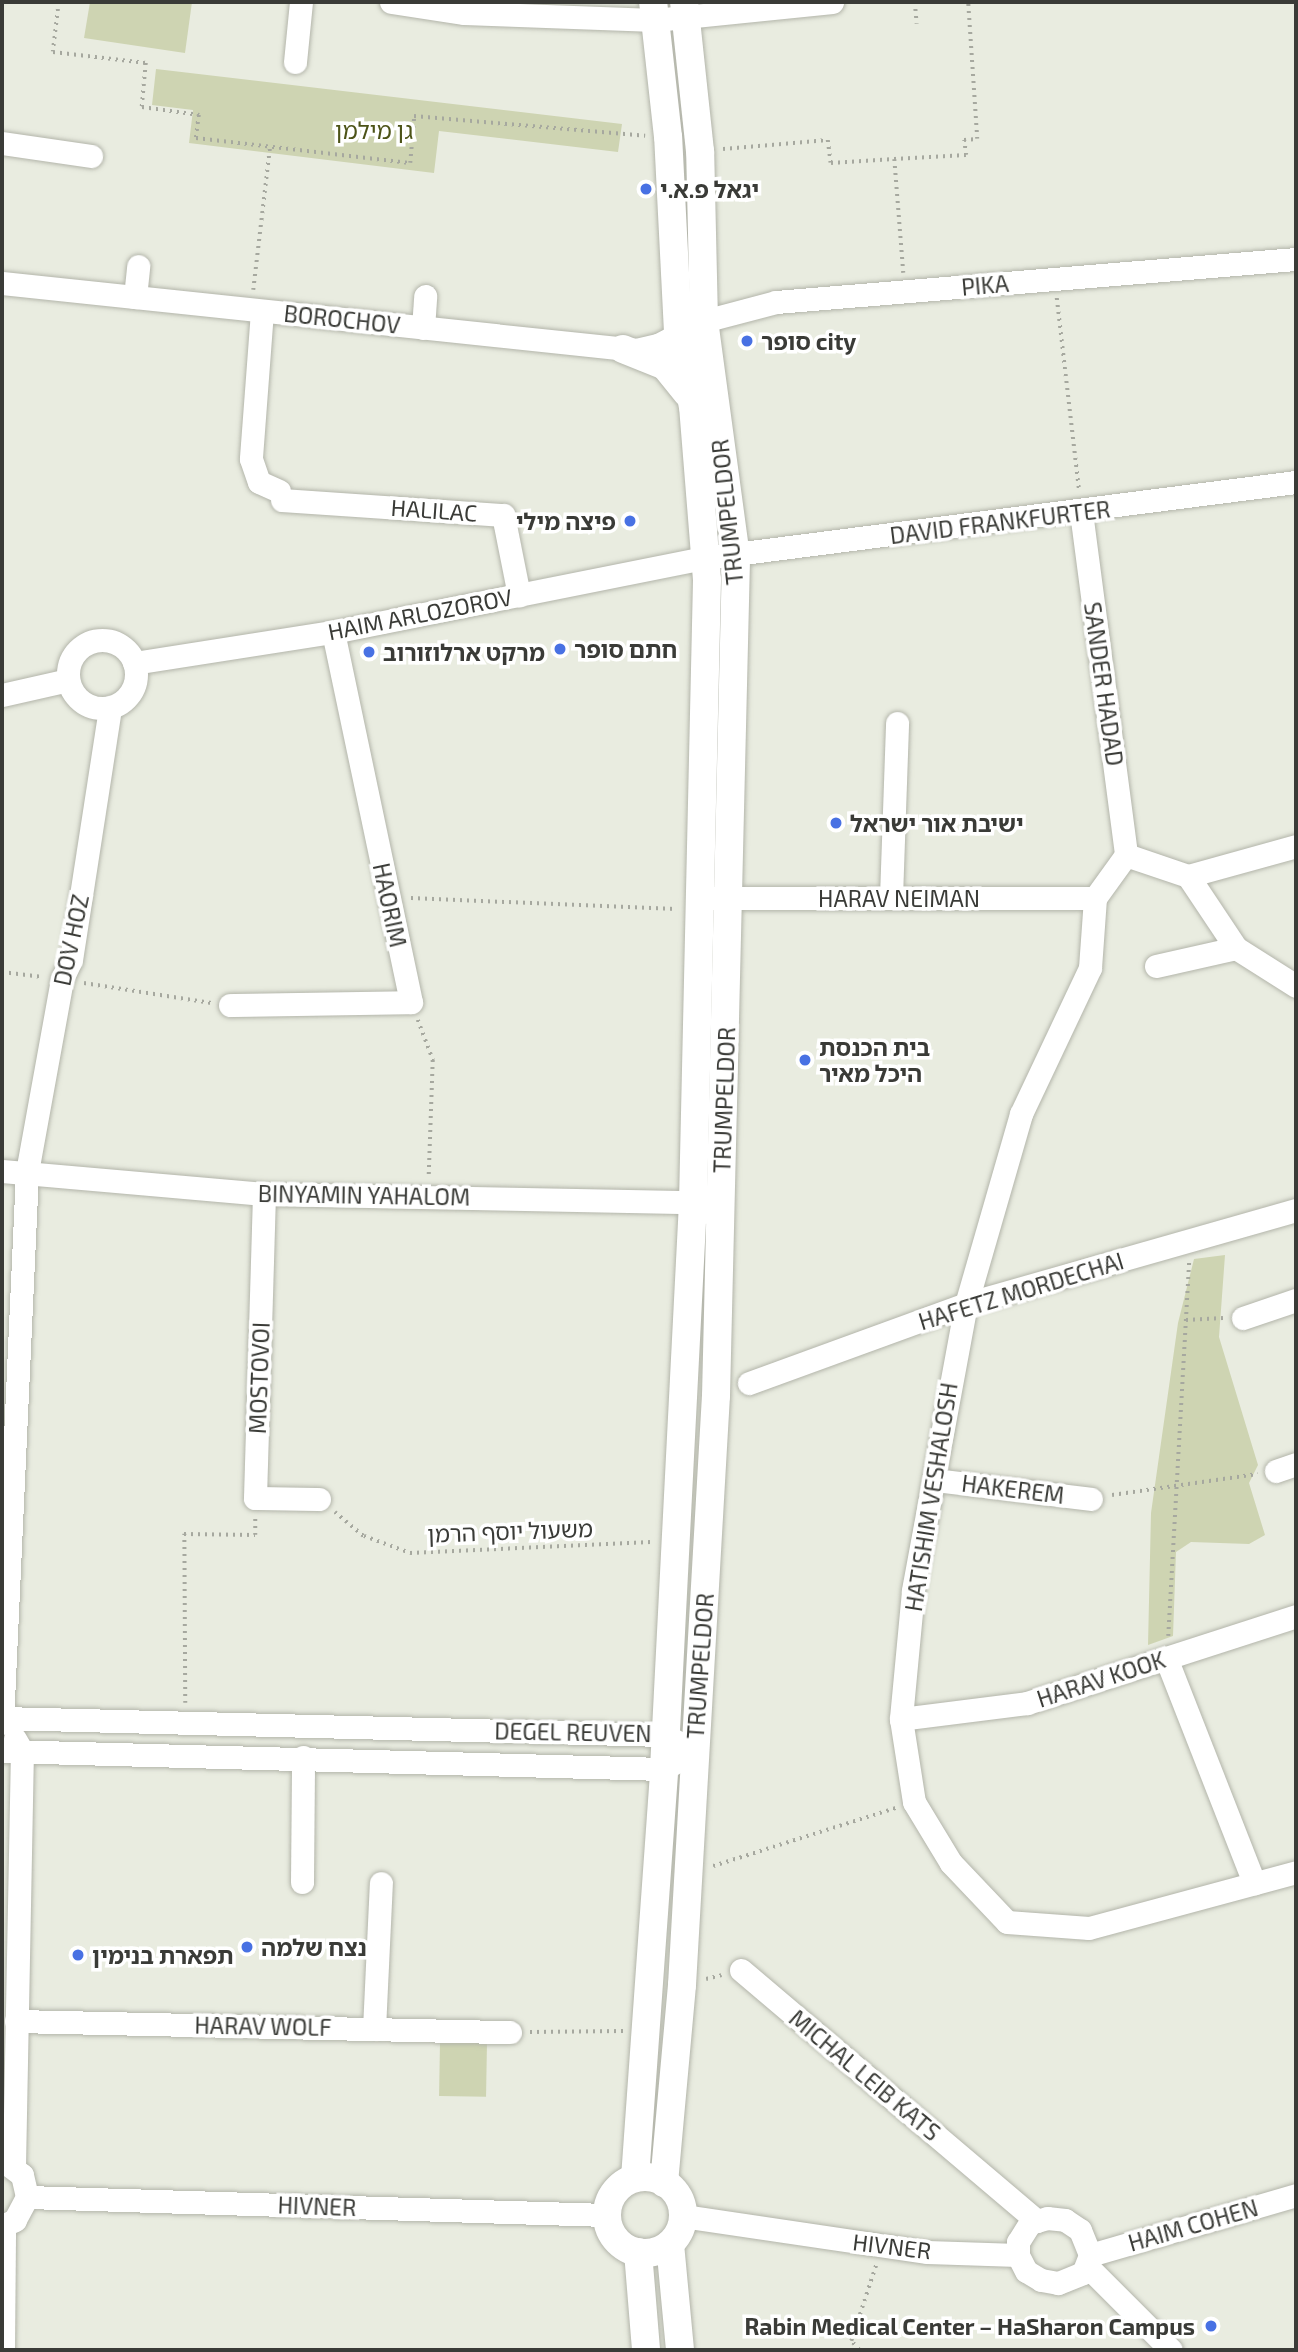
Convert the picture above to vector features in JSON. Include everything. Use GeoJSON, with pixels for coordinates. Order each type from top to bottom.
{"type":"FeatureCollection","features":[{"type":"Feature","properties":{"kind":"main road","name":"TRUMPELDOR"},"geometry":{"type":"LineString","coordinates":[[635,2178],[664,1769],[693,1202],[736,557],[704,321],[699,151],[685,10]]}},
{"type":"Feature","properties":{"kind":"main road","name":"TRUMPELDOR"},"geometry":{"type":"LineString","coordinates":[[654,11],[668,138],[678,332],[693,407],[704,558],[720,1222],[716,1396],[685,1874],[681,1985],[664,2183]]}},
{"type":"Feature","properties":{"kind":"main road"},"geometry":{"type":"LineString","coordinates":[[623,349],[665,366],[685,387],[693,407]]}},
{"type":"Feature","properties":{"kind":"main road"},"geometry":{"type":"LineString","coordinates":[[670,2244],[649,2253],[638,2252],[615,2239],[607,2215],[615,2192],[635,2178],[664,2183],[678,2197],[683,2216],[670,2244],[680,2350]]}},
{"type":"Feature","properties":{"kind":"main road"},"geometry":{"type":"LineString","coordinates":[[638,2252],[646,2350]]}},
{"type":"Feature","properties":{"kind":"street"},"geometry":{"type":"LineString","coordinates":[[295,62],[301,2]]}},
{"type":"Feature","properties":{"kind":"street"},"geometry":{"type":"LineString","coordinates":[[391,2],[464,13],[654,11],[832,2]]}},
{"type":"Feature","properties":{"kind":"street"},"geometry":{"type":"LineString","coordinates":[[2,143],[91,156]]}},
{"type":"Feature","properties":{"kind":"street","name":"PIKA"},"geometry":{"type":"LineString","coordinates":[[678,332],[704,321],[776,302],[1296,259]]}},
{"type":"Feature","properties":{"kind":"street"},"geometry":{"type":"LineString","coordinates":[[135,297],[138,266]]}},
{"type":"Feature","properties":{"kind":"street","name":"BOROCHOV"},"geometry":{"type":"LineString","coordinates":[[2,283],[623,349],[647,349],[678,332]]}},
{"type":"Feature","properties":{"kind":"street"},"geometry":{"type":"LineString","coordinates":[[423,328],[425,296]]}},
{"type":"Feature","properties":{"kind":"street","name":"HALILAC"},"geometry":{"type":"LineString","coordinates":[[256,310],[251,459],[259,482],[281,496],[503,515],[519,595]]}},
{"type":"Feature","properties":{"kind":"street","name":"DAVID FRANKFURTER"},"geometry":{"type":"LineString","coordinates":[[704,558],[736,557],[1296,482]]}},
{"type":"Feature","properties":{"kind":"street","name":"SANDER HADAD"},"geometry":{"type":"LineString","coordinates":[[1081,512],[1126,855]]}},
{"type":"Feature","properties":{"kind":"street","name":"HAIM ARLOZOROV"},"geometry":{"type":"LineString","coordinates":[[134,663],[333,632],[704,558]]}},
{"type":"Feature","properties":{"kind":"street","name":"HAORIM"},"geometry":{"type":"LineString","coordinates":[[333,632],[411,1002]]}},
{"type":"Feature","properties":{"kind":"street"},"geometry":{"type":"LineString","coordinates":[[92,641],[120,645],[134,663],[129,694],[110,707],[80,700],[68,680],[73,655],[92,641]]}},
{"type":"Feature","properties":{"kind":"street"},"geometry":{"type":"LineString","coordinates":[[2,695],[68,680]]}},
{"type":"Feature","properties":{"kind":"street","name":"DOV HOZ"},"geometry":{"type":"LineString","coordinates":[[2,1719],[6,1487],[27,1172],[62,979],[71,960],[110,707]]}},
{"type":"Feature","properties":{"kind":"street"},"geometry":{"type":"LineString","coordinates":[[891,897],[897,723]]}},
{"type":"Feature","properties":{"kind":"street"},"geometry":{"type":"LineString","coordinates":[[1096,898],[1126,855],[1188,876],[1296,846]]}},
{"type":"Feature","properties":{"kind":"street"},"geometry":{"type":"LineString","coordinates":[[1188,876],[1236,948],[1296,986]]}},
{"type":"Feature","properties":{"kind":"street","name":"HARAV NEIMAN"},"geometry":{"type":"LineString","coordinates":[[711,902],[891,897],[1096,898]]}},
{"type":"Feature","properties":{"kind":"street","name":"HATISHIM VESHALOSH"},"geometry":{"type":"LineString","coordinates":[[1096,898],[1090,968],[1021,1114],[966,1304],[914,1591],[901,1719],[914,1802],[951,1863],[1007,1922],[1089,1928],[1296,1872]]}},
{"type":"Feature","properties":{"kind":"street"},"geometry":{"type":"LineString","coordinates":[[1156,967],[1236,948]]}},
{"type":"Feature","properties":{"kind":"street"},"geometry":{"type":"LineString","coordinates":[[230,1006],[411,1002]]}},
{"type":"Feature","properties":{"kind":"street","name":"BINYAMIN YAHALOM"},"geometry":{"type":"LineString","coordinates":[[2,1171],[264,1194],[693,1202]]}},
{"type":"Feature","properties":{"kind":"street","name":"MOSTOVOI"},"geometry":{"type":"LineString","coordinates":[[264,1194],[255,1498],[319,1499]]}},
{"type":"Feature","properties":{"kind":"street"},"geometry":{"type":"LineString","coordinates":[[693,1202],[720,1222]]}},
{"type":"Feature","properties":{"kind":"street","name":"HAFETZ MORDECHAI"},"geometry":{"type":"LineString","coordinates":[[749,1383],[966,1304],[1296,1210]]}},
{"type":"Feature","properties":{"kind":"street"},"geometry":{"type":"LineString","coordinates":[[1243,1318],[1296,1300]]}},
{"type":"Feature","properties":{"kind":"street","name":"HAKEREM"},"geometry":{"type":"LineString","coordinates":[[934,1480],[1091,1499]]}},
{"type":"Feature","properties":{"kind":"street","name":"HARAV KOOK"},"geometry":{"type":"LineString","coordinates":[[901,1719],[1027,1703],[1296,1616]]}},
{"type":"Feature","properties":{"kind":"street"},"geometry":{"type":"LineString","coordinates":[[1166,1658],[1254,1883]]}},
{"type":"Feature","properties":{"kind":"street"},"geometry":{"type":"LineString","coordinates":[[2,1719],[12,1751],[16,2021],[8,2163],[22,2175],[27,2197],[22,2211],[3,2226],[4,2350]]}},
{"type":"Feature","properties":{"kind":"street","name":"DEGEL REUVEN"},"geometry":{"type":"LineString","coordinates":[[2,1719],[666,1735],[694,1751],[664,1769],[12,1751]]}},
{"type":"Feature","properties":{"kind":"street"},"geometry":{"type":"LineString","coordinates":[[302,1882],[303,1757]]}},
{"type":"Feature","properties":{"kind":"street"},"geometry":{"type":"LineString","coordinates":[[374,2029],[381,1883]]}},
{"type":"Feature","properties":{"kind":"street","name":"MICHAL LEIB KATS"},"geometry":{"type":"LineString","coordinates":[[741,1970],[1037,2221]]}},
{"type":"Feature","properties":{"kind":"street","name":"HARAV WOLF"},"geometry":{"type":"LineString","coordinates":[[16,2021],[510,2032]]}},
{"type":"Feature","properties":{"kind":"street","name":"HAIM COHEN"},"geometry":{"type":"LineString","coordinates":[[1089,2261],[1296,2195]]}},
{"type":"Feature","properties":{"kind":"street","name":"HIVNER"},"geometry":{"type":"LineString","coordinates":[[27,2197],[607,2215]]}},
{"type":"Feature","properties":{"kind":"street","name":"HIVNER"},"geometry":{"type":"LineString","coordinates":[[683,2216],[883,2245],[1018,2255]]}},
{"type":"Feature","properties":{"kind":"street"},"geometry":{"type":"LineString","coordinates":[[1089,2261],[1065,2281],[1041,2280],[1026,2271],[1018,2255],[1022,2231],[1037,2221],[1065,2220],[1080,2230],[1089,2261],[1171,2350]]}},
{"type":"Feature","properties":{"kind":"path"},"geometry":{"type":"LineString","coordinates":[[59,2],[53,52],[146,63],[142,107],[199,115],[196,138],[410,163],[414,116],[668,138]]}},
{"type":"Feature","properties":{"kind":"path"},"geometry":{"type":"LineString","coordinates":[[915,2],[917,24]]}},
{"type":"Feature","properties":{"kind":"path"},"geometry":{"type":"LineString","coordinates":[[699,151],[828,141],[831,163],[966,155],[964,140],[977,139],[968,2]]}},
{"type":"Feature","properties":{"kind":"path"},"geometry":{"type":"LineString","coordinates":[[256,310],[270,146]]}},
{"type":"Feature","properties":{"kind":"path"},"geometry":{"type":"LineString","coordinates":[[894,159],[905,292]]}},
{"type":"Feature","properties":{"kind":"path"},"geometry":{"type":"LineString","coordinates":[[1054,279],[1081,512]]}},
{"type":"Feature","properties":{"kind":"path"},"geometry":{"type":"LineString","coordinates":[[388,897],[711,902]]}},
{"type":"Feature","properties":{"kind":"path"},"geometry":{"type":"LineString","coordinates":[[2,972],[230,1006]]}},
{"type":"Feature","properties":{"kind":"path"},"geometry":{"type":"LineString","coordinates":[[411,1002],[433,1060],[429,1197]]}},
{"type":"Feature","properties":{"kind":"path"},"geometry":{"type":"LineString","coordinates":[[1166,1658],[1190,1240]]}},
{"type":"Feature","properties":{"kind":"path"},"geometry":{"type":"LineString","coordinates":[[1186,1320],[1243,1318]]}},
{"type":"Feature","properties":{"kind":"path"},"geometry":{"type":"LineString","coordinates":[[1091,1499],[1286,1467]]}},
{"type":"Feature","properties":{"kind":"path","name":"משעול יוסף הרמן"},"geometry":{"type":"LineString","coordinates":[[319,1499],[364,1536],[410,1553],[676,1541]]}},
{"type":"Feature","properties":{"kind":"path"},"geometry":{"type":"LineString","coordinates":[[185,1723],[184,1534],[256,1535]]}},
{"type":"Feature","properties":{"kind":"path"},"geometry":{"type":"LineString","coordinates":[[685,1874],[914,1802]]}},
{"type":"Feature","properties":{"kind":"path"},"geometry":{"type":"LineString","coordinates":[[681,1985],[741,1970]]}},
{"type":"Feature","properties":{"kind":"path"},"geometry":{"type":"LineString","coordinates":[[510,2032],[646,2031]]}},
{"type":"Feature","properties":{"kind":"path"},"geometry":{"type":"LineString","coordinates":[[859,2350],[851,2341],[883,2245]]}},
{"type":"Feature","properties":{"kind":"green space"},"geometry":{"type":"Polygon","coordinates":[[[90,2],[192,2],[185,53],[84,38],[90,2]]]}},
{"type":"Feature","properties":{"kind":"green space","name":"גן מילמן"},"geometry":{"type":"Polygon","coordinates":[[[156,69],[622,124],[618,152],[439,131],[434,173],[189,143],[193,110],[152,105],[156,69]]]}},
{"type":"Feature","properties":{"kind":"green space"},"geometry":{"type":"Polygon","coordinates":[[[1225,1255],[1219,1337],[1258,1465],[1249,1483],[1265,1535],[1249,1544],[1191,1542],[1176,1552],[1173,1636],[1148,1645],[1151,1513],[1178,1323],[1194,1259],[1225,1255]]]}},
{"type":"Feature","properties":{"kind":"green space"},"geometry":{"type":"Polygon","coordinates":[[[440,2042],[487,2043],[486,2097],[439,2096],[440,2042]]]}},
{"type":"Feature","properties":{"kind":"place","name":"יגאל פ.א.י"},"geometry":{"type":"Point","coordinates":[646,189]}},
{"type":"Feature","properties":{"kind":"place","name":"סופר city"},"geometry":{"type":"Point","coordinates":[747,341]}},
{"type":"Feature","properties":{"kind":"place","name":"פיצה מילי"},"geometry":{"type":"Point","coordinates":[630,521]}},
{"type":"Feature","properties":{"kind":"place","name":"חתם סופר"},"geometry":{"type":"Point","coordinates":[560,649]}},
{"type":"Feature","properties":{"kind":"place","name":"מרקט ארלוזורוב"},"geometry":{"type":"Point","coordinates":[369,652]}},
{"type":"Feature","properties":{"kind":"place","name":"ישיבת אור ישראל"},"geometry":{"type":"Point","coordinates":[836,823]}},
{"type":"Feature","properties":{"kind":"place","name":"בית הכנסת היכל מאיר"},"geometry":{"type":"Point","coordinates":[805,1060]}},
{"type":"Feature","properties":{"kind":"place","name":"נצח שלמה"},"geometry":{"type":"Point","coordinates":[247,1947]}},
{"type":"Feature","properties":{"kind":"place","name":"תפארת בנימין"},"geometry":{"type":"Point","coordinates":[78,1955]}},
{"type":"Feature","properties":{"kind":"place","name":"Rabin Medical Center – HaSharon Campus"},"geometry":{"type":"Point","coordinates":[1211,2326]}}]}
